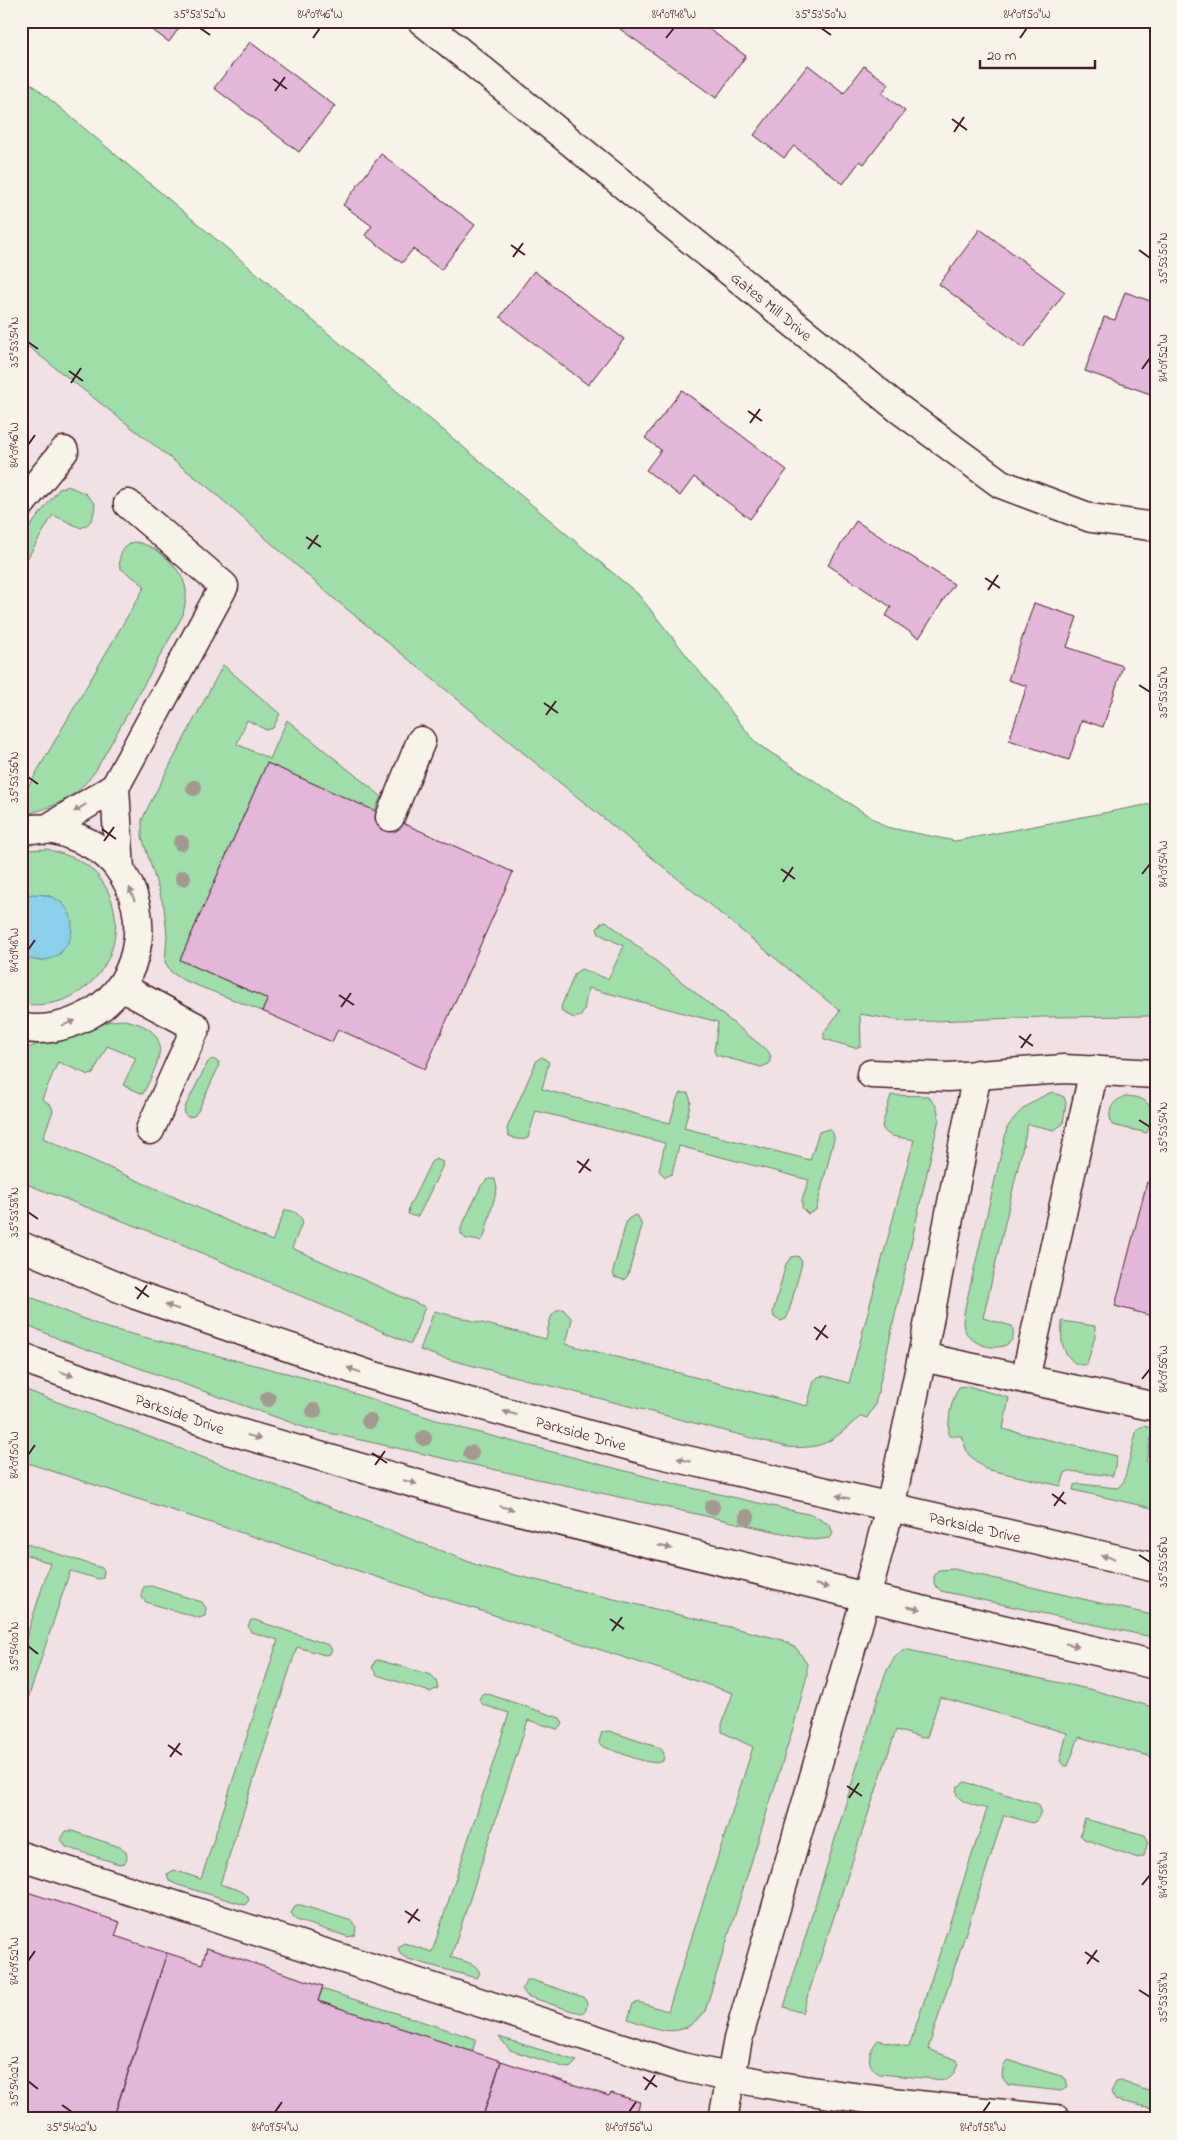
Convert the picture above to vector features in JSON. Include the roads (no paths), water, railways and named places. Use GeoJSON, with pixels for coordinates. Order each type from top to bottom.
{"type":"FeatureCollection","features":[{"type":"Feature","properties":{"kind":"street","name":"Gates Mill Drive"},"geometry":{"type":"LineString","coordinates":[[422,21],[899,409],[1001,484],[1091,518],[1156,528]]}},
{"type":"Feature","properties":{"kind":"street"},"geometry":{"type":"LineString","coordinates":[[21,504],[64,451]]}},
{"type":"Feature","properties":{"kind":"street"},"geometry":{"type":"LineString","coordinates":[[120,870],[115,787],[224,586],[128,504]]}},
{"type":"Feature","properties":{"kind":"street"},"geometry":{"type":"LineString","coordinates":[[390,817],[421,741]]}},
{"type":"Feature","properties":{"kind":"street"},"geometry":{"type":"LineString","coordinates":[[33,830],[115,787]]}},
{"type":"Feature","properties":{"kind":"street"},"geometry":{"type":"LineString","coordinates":[[24,1029],[63,1026],[94,1013],[121,987],[135,960],[140,927],[134,894],[116,865],[90,843],[60,830],[33,830]]}},
{"type":"Feature","properties":{"kind":"street"},"geometry":{"type":"LineString","coordinates":[[121,987],[196,1027],[150,1130]]}},
{"type":"Feature","properties":{"kind":"street"},"geometry":{"type":"LineString","coordinates":[[871,1074],[948,1077],[1064,1069],[1156,1074]]}},
{"type":"Feature","properties":{"kind":"street"},"geometry":{"type":"LineString","coordinates":[[1025,1379],[1094,1070]]}},
{"type":"Feature","properties":{"kind":"street"},"geometry":{"type":"LineString","coordinates":[[723,2119],[738,2038],[890,1508],[978,1074]]}},
{"type":"Feature","properties":{"kind":"street","name":"Parkside Drive"},"geometry":{"type":"LineString","coordinates":[[21,1246],[136,1294],[370,1375],[652,1452],[1156,1568]]}},
{"type":"Feature","properties":{"kind":"street","name":"Parkside Drive"},"geometry":{"type":"LineString","coordinates":[[21,1356],[36,1364],[225,1429],[450,1494],[866,1597],[1156,1664]]}},
{"type":"Feature","properties":{"kind":"street"},"geometry":{"type":"LineString","coordinates":[[922,1357],[1156,1407]]}},
{"type":"Feature","properties":{"kind":"street"},"geometry":{"type":"LineString","coordinates":[[21,1856],[665,2062],[730,2078],[956,2109],[1056,2119]]}},
{"type":"Feature","properties":{"kind":"water"},"geometry":{"type":"Polygon","coordinates":[[[32,894],[53,898],[66,907],[72,921],[71,935],[64,948],[53,957],[39,960],[21,955],[21,898],[32,894]]]}}]}
